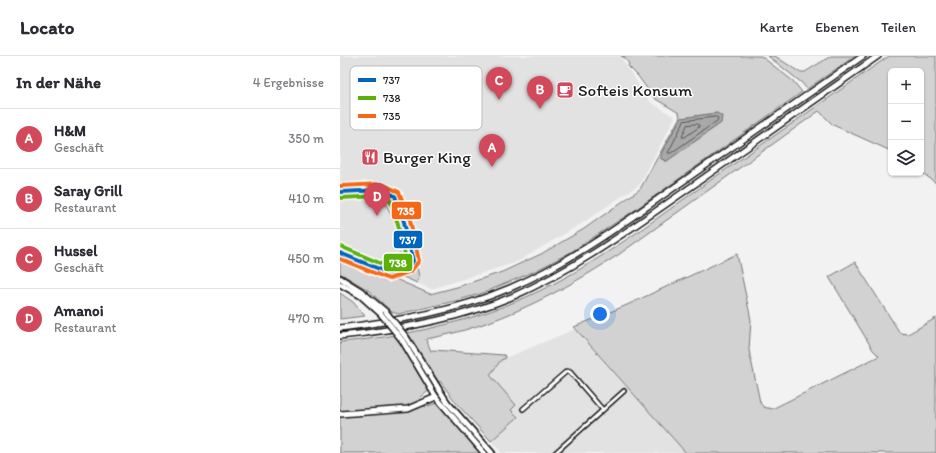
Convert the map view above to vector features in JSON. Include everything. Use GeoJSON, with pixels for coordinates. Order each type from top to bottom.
{"type":"FeatureCollection","features":[{"type":"Feature","properties":{"kind":"highway"},"geometry":{"type":"LineString","coordinates":[[340,328],[421,316],[455,307],[509,288],[560,264],[627,221],[863,56]]}},
{"type":"Feature","properties":{"kind":"highway"},"geometry":{"type":"LineString","coordinates":[[341,336],[413,326],[461,314],[514,296],[565,271],[633,227],[878,56]]}},
{"type":"Feature","properties":{"kind":"highway"},"geometry":{"type":"LineString","coordinates":[[340,414],[408,409],[436,396]]}},
{"type":"Feature","properties":{"kind":"main road"},"geometry":{"type":"LineString","coordinates":[[340,278],[361,291],[386,312],[450,406],[492,453]]}},
{"type":"Feature","properties":{"kind":"main road"},"geometry":{"type":"LineString","coordinates":[[340,284],[361,296],[404,339],[436,396],[484,453]]}},
{"type":"Feature","properties":{"kind":"main road"},"geometry":{"type":"LineString","coordinates":[[436,396],[441,393]]}},
{"type":"Feature","properties":{"kind":"street"},"geometry":{"type":"LineString","coordinates":[[340,192],[382,190],[394,196],[404,222],[414,261],[408,266],[389,273],[340,253]]}},
{"type":"Feature","properties":{"kind":"street"},"geometry":{"type":"LineString","coordinates":[[523,409],[567,371],[570,372],[603,410]]}},
{"type":"Feature","properties":{"kind":"street"},"geometry":{"type":"LineString","coordinates":[[555,453],[624,391]]}},
{"type":"Feature","properties":{"kind":"shaded area"},"geometry":{"type":"Polygon","coordinates":[[[340,56],[620,56],[650,102],[675,117],[640,184],[584,222],[517,262],[431,289],[340,251],[340,56]]]}},
{"type":"Feature","properties":{"kind":"shaded area"},"geometry":{"type":"Polygon","coordinates":[[[621,56],[761,56],[793,81],[802,92],[632,212],[571,252],[535,271],[483,293],[398,314],[392,312],[368,290],[340,273],[340,255],[430,294],[457,287],[502,272],[541,254],[584,229],[640,189],[680,117],[679,113],[654,98],[638,76],[628,66],[629,64],[625,58],[621,56]],[[717,113],[681,118],[661,154],[665,162],[721,123],[717,113]]]}},
{"type":"Feature","properties":{"kind":"shaded area"},"geometry":{"type":"Polygon","coordinates":[[[768,56],[775,56],[799,72],[805,72],[831,56],[855,56],[807,89],[802,83],[768,56]]]}},
{"type":"Feature","properties":{"kind":"shaded area"},"geometry":{"type":"Polygon","coordinates":[[[889,56],[936,56],[936,183],[924,174],[924,68],[888,68],[888,150],[833,125],[819,111],[618,255],[596,269],[550,295],[502,317],[452,334],[426,339],[431,351],[504,355],[506,358],[501,360],[490,375],[516,405],[511,410],[518,417],[491,441],[457,404],[440,381],[420,398],[425,407],[437,403],[481,453],[340,453],[340,342],[384,337],[449,324],[491,311],[540,291],[567,277],[618,245],[889,56]]]}},
{"type":"Feature","properties":{"kind":"shaded area"},"geometry":{"type":"Polygon","coordinates":[[[388,197],[393,203],[399,223],[398,225],[393,219],[386,205],[379,200],[388,197]]]}},
{"type":"Feature","properties":{"kind":"shaded area"},"geometry":{"type":"Polygon","coordinates":[[[404,251],[396,268],[387,270],[374,265],[386,262],[404,251]]]}},
{"type":"Feature","properties":{"kind":"shaded area"},"geometry":{"type":"Polygon","coordinates":[[[737,254],[751,320],[749,350],[760,402],[762,406],[765,407],[772,409],[879,356],[873,350],[829,277],[855,262],[900,333],[908,334],[936,318],[936,453],[686,453],[574,327],[627,305],[737,254]]]}},
{"type":"Feature","properties":{"kind":"shaded area"},"geometry":{"type":"Polygon","coordinates":[[[415,260],[419,276],[417,283],[394,273],[405,275],[414,272],[408,268],[414,265],[415,260]]]}},
{"type":"Feature","properties":{"kind":"shaded area"},"geometry":{"type":"Polygon","coordinates":[[[340,293],[353,302],[365,316],[340,319],[340,293]]]}},
{"type":"Feature","properties":{"kind":"shaded area"},"geometry":{"type":"Polygon","coordinates":[[[575,329],[686,453],[502,453],[491,441],[517,417],[511,410],[490,375],[501,360],[575,329]]]}},
{"type":"Feature","properties":{"kind":"water"},"geometry":{"type":"Polygon","coordinates":[[[717,113],[722,116],[721,123],[667,161],[661,159],[661,154],[681,118],[717,113]]]}},
{"type":"Feature","properties":{"kind":"transit line","name":"735"},"geometry":{"type":"LineString","coordinates":[[340,186],[382,184],[399,192],[410,220],[419,261],[411,271],[389,279],[340,259]]}},
{"type":"Feature","properties":{"kind":"transit line","name":"737"},"geometry":{"type":"LineString","coordinates":[[340,192],[382,190],[395,196],[404,222],[413,261],[408,266],[389,273],[340,253]]}},
{"type":"Feature","properties":{"kind":"transit line","name":"738"},"geometry":{"type":"LineString","coordinates":[[340,198],[381,196],[390,200],[398,224],[406,259],[389,267],[342,247]]}},
{"type":"Feature","properties":{"kind":"place","name":"Softeis Konsum"},"geometry":{"type":"Point","coordinates":[565,90]}},
{"type":"Feature","properties":{"kind":"place","name":"Hussel"},"geometry":{"type":"Point","coordinates":[499,100]}},
{"type":"Feature","properties":{"kind":"place","name":"Saray Grill"},"geometry":{"type":"Point","coordinates":[540,109]}},
{"type":"Feature","properties":{"kind":"place","name":"Burger King"},"geometry":{"type":"Point","coordinates":[370,157]}},
{"type":"Feature","properties":{"kind":"place","name":"H&M"},"geometry":{"type":"Point","coordinates":[492,167]}},
{"type":"Feature","properties":{"kind":"place","name":"Amanoi"},"geometry":{"type":"Point","coordinates":[377,216]}}]}
